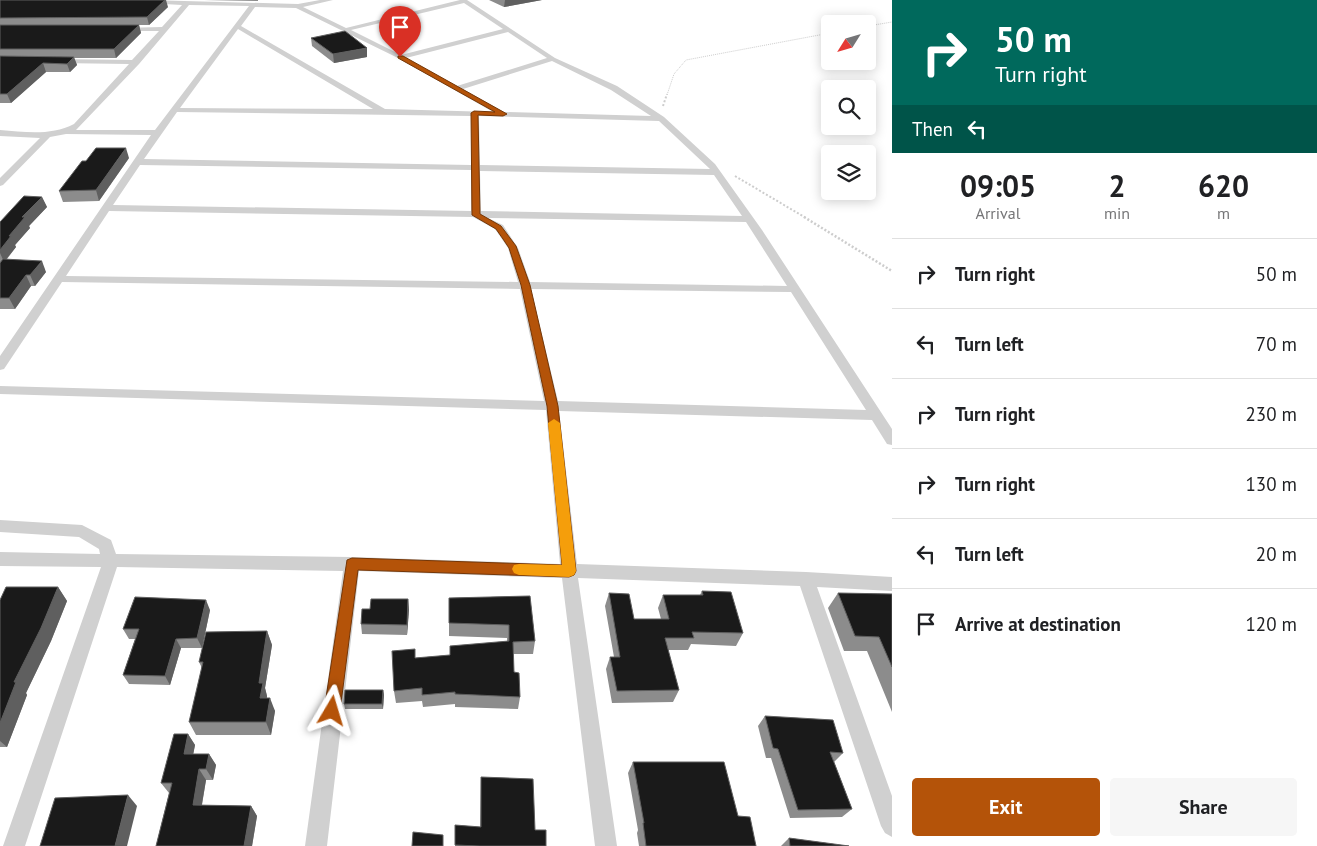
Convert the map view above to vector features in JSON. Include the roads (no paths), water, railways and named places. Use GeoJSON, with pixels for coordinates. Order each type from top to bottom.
{"type":"FeatureCollection","features":[{"type":"Feature","properties":{"kind":"street"},"geometry":{"type":"LineString","coordinates":[[288,0],[400,57],[503,114]]}},
{"type":"Feature","properties":{"kind":"street"},"geometry":{"type":"LineString","coordinates":[[138,2],[298,6],[330,0]]}},
{"type":"Feature","properties":{"kind":"street"},"geometry":{"type":"LineString","coordinates":[[348,30],[464,0],[553,58],[614,88],[660,119],[714,169],[749,219],[892,440]]}},
{"type":"Feature","properties":{"kind":"street"},"geometry":{"type":"LineString","coordinates":[[68,132],[77,126],[187,3]]}},
{"type":"Feature","properties":{"kind":"street"},"geometry":{"type":"LineString","coordinates":[[0,366],[174,110],[253,5]]}},
{"type":"Feature","properties":{"kind":"street"},"geometry":{"type":"LineString","coordinates":[[237,26],[384,111]]}},
{"type":"Feature","properties":{"kind":"street"},"geometry":{"type":"LineString","coordinates":[[119,29],[164,29]]}},
{"type":"Feature","properties":{"kind":"street"},"geometry":{"type":"LineString","coordinates":[[400,57],[509,30]]}},
{"type":"Feature","properties":{"kind":"street"},"geometry":{"type":"LineString","coordinates":[[457,88],[553,58]]}},
{"type":"Feature","properties":{"kind":"street"},"geometry":{"type":"LineString","coordinates":[[47,61],[136,62]]}},
{"type":"Feature","properties":{"kind":"street"},"geometry":{"type":"LineString","coordinates":[[174,110],[384,111],[660,119]]}},
{"type":"Feature","properties":{"kind":"street"},"geometry":{"type":"LineString","coordinates":[[474,113],[476,215]]}},
{"type":"Feature","properties":{"kind":"street"},"geometry":{"type":"LineString","coordinates":[[0,133],[47,135],[68,132],[158,133]]}},
{"type":"Feature","properties":{"kind":"street"},"geometry":{"type":"LineString","coordinates":[[0,183],[47,135]]}},
{"type":"Feature","properties":{"kind":"street"},"geometry":{"type":"LineString","coordinates":[[138,162],[474,168],[714,169]]}},
{"type":"Feature","properties":{"kind":"street"},"geometry":{"type":"LineString","coordinates":[[106,208],[749,219]]}},
{"type":"Feature","properties":{"kind":"street"},"geometry":{"type":"LineString","coordinates":[[476,215],[498,227],[513,248],[525,285],[552,406],[569,571],[606,846]]}},
{"type":"Feature","properties":{"kind":"street"},"geometry":{"type":"LineString","coordinates":[[59,279],[794,289]]}},
{"type":"Feature","properties":{"kind":"street"},"geometry":{"type":"LineString","coordinates":[[0,390],[876,414]]}},
{"type":"Feature","properties":{"kind":"street"},"geometry":{"type":"LineString","coordinates":[[0,526],[82,531],[105,545],[111,561],[14,846]]}},
{"type":"Feature","properties":{"kind":"street"},"geometry":{"type":"LineString","coordinates":[[0,559],[352,564],[806,579],[892,584]]}},
{"type":"Feature","properties":{"kind":"street"},"geometry":{"type":"LineString","coordinates":[[316,846],[352,564]]}},
{"type":"Feature","properties":{"kind":"street"},"geometry":{"type":"LineString","coordinates":[[806,579],[892,826]]}}]}
